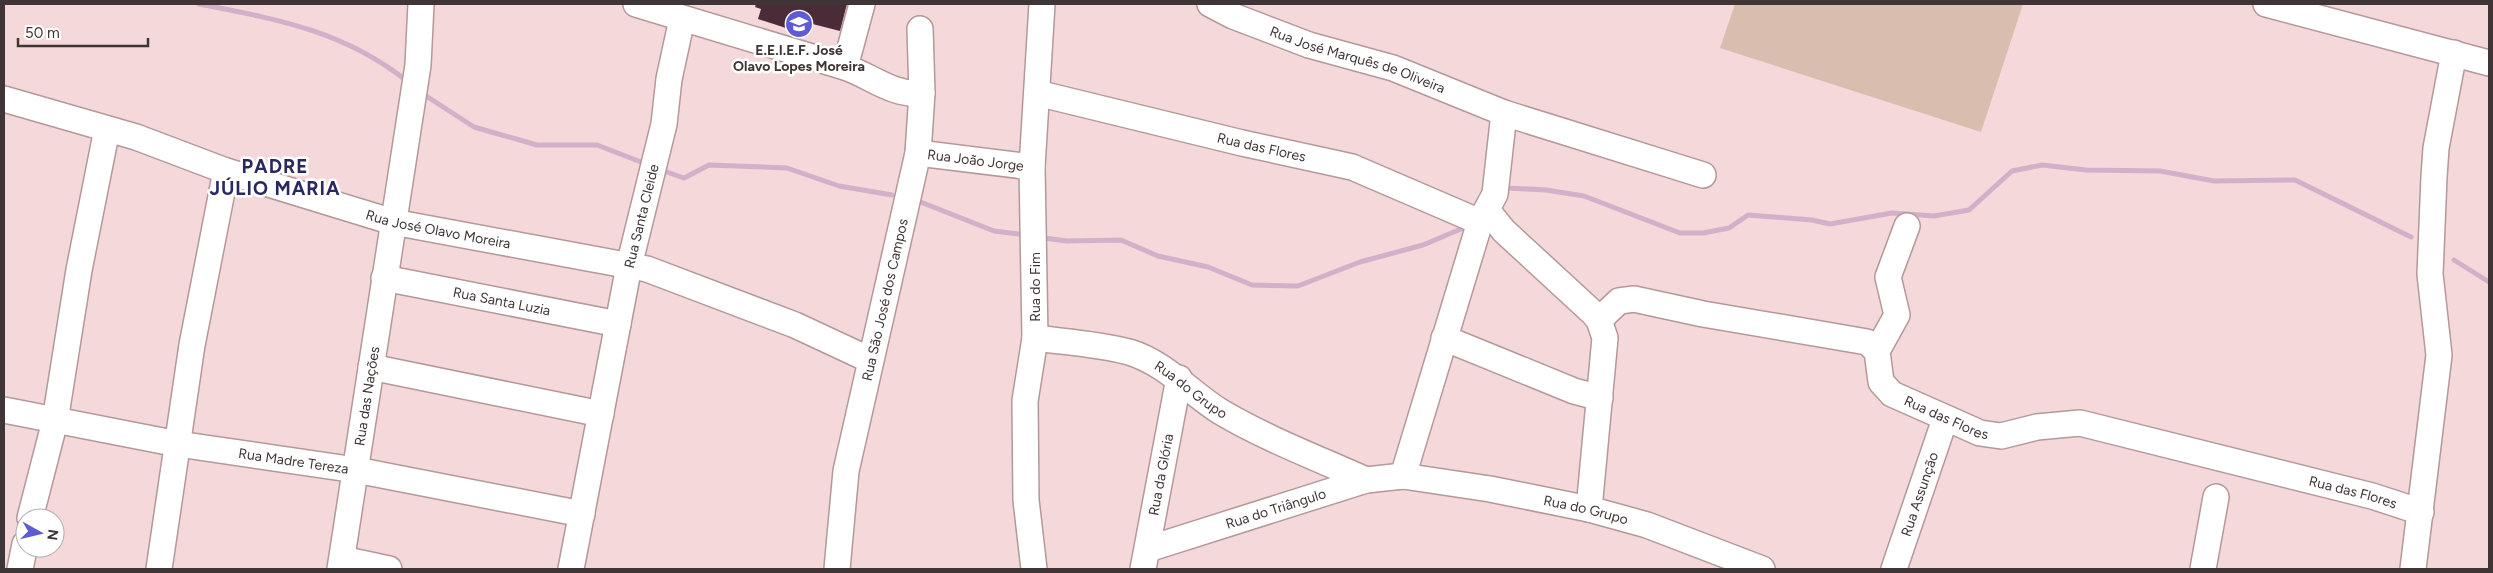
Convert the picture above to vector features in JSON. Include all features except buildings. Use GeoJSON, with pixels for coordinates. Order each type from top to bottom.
{"type":"FeatureCollection","features":[{"type":"Feature","properties":{"kind":"street","name":"Rua das Nações"},"geometry":{"type":"LineString","coordinates":[[341,564],[418,65],[421,4]]}},
{"type":"Feature","properties":{"kind":"street"},"geometry":{"type":"LineString","coordinates":[[636,4],[845,67],[868,79],[910,94],[922,93]]}},
{"type":"Feature","properties":{"kind":"street"},"geometry":{"type":"LineString","coordinates":[[845,67],[862,4]]}},
{"type":"Feature","properties":{"kind":"street","name":"Rua do Fim"},"geometry":{"type":"LineString","coordinates":[[1034,569],[1026,500],[1025,400],[1035,338],[1032,167],[1042,4]]}},
{"type":"Feature","properties":{"kind":"street","name":"Rua José Marquês de Oliveira"},"geometry":{"type":"LineString","coordinates":[[1210,4],[1233,16],[1309,45],[1393,68],[1504,113],[1703,175]]}},
{"type":"Feature","properties":{"kind":"street"},"geometry":{"type":"LineString","coordinates":[[2266,4],[2489,62]]}},
{"type":"Feature","properties":{"kind":"street","name":"Rua Santa Cleide"},"geometry":{"type":"LineString","coordinates":[[571,569],[630,266],[664,124],[669,79],[682,19]]}},
{"type":"Feature","properties":{"kind":"street","name":"Rua São José dos Campos"},"geometry":{"type":"LineString","coordinates":[[837,569],[846,471],[918,153],[922,93],[920,30]]}},
{"type":"Feature","properties":{"kind":"street"},"geometry":{"type":"LineString","coordinates":[[2413,569],[2439,355],[2430,274],[2434,177],[2439,132],[2454,53]]}},
{"type":"Feature","properties":{"kind":"street","name":"Rua das Flores"},"geometry":{"type":"LineString","coordinates":[[1037,93],[1224,139],[1352,167],[1488,219],[1573,294],[1599,320]]}},
{"type":"Feature","properties":{"kind":"street","name":"Rua José Olavo Moreira"},"geometry":{"type":"LineString","coordinates":[[4,99],[136,137],[226,171],[393,222],[647,269],[795,325],[870,360]]}},
{"type":"Feature","properties":{"kind":"street"},"geometry":{"type":"LineString","coordinates":[[1403,476],[1444,338],[1488,219],[1495,194],[1504,113]]}},
{"type":"Feature","properties":{"kind":"street"},"geometry":{"type":"LineString","coordinates":[[33,508],[55,421],[79,270],[107,129]]}},
{"type":"Feature","properties":{"kind":"street","name":"Rua João Jorge"},"geometry":{"type":"LineString","coordinates":[[918,153],[1032,167]]}},
{"type":"Feature","properties":{"kind":"street"},"geometry":{"type":"LineString","coordinates":[[159,569],[201,294],[226,171]]}},
{"type":"Feature","properties":{"kind":"street"},"geometry":{"type":"LineString","coordinates":[[1589,509],[1605,338],[1599,320],[1619,301],[1634,299],[1703,314],[1867,342],[1877,351],[1897,315],[1888,276],[1907,226]]}},
{"type":"Feature","properties":{"kind":"street","name":"Rua Santa Luzia"},"geometry":{"type":"LineString","coordinates":[[384,278],[618,324]]}},
{"type":"Feature","properties":{"kind":"street","name":"Rua do Grupo"},"geometry":{"type":"LineString","coordinates":[[1035,338],[1130,353],[1179,378],[1190,390],[1218,410],[1254,431],[1366,480]]}},
{"type":"Feature","properties":{"kind":"street"},"geometry":{"type":"LineString","coordinates":[[1444,338],[1574,391],[1600,398]]}},
{"type":"Feature","properties":{"kind":"street","name":"Rua das Flores"},"geometry":{"type":"LineString","coordinates":[[1877,351],[1881,382],[1892,394],[1980,433],[2001,436],[2037,426],[2080,424],[2372,496],[2421,512]]}},
{"type":"Feature","properties":{"kind":"street"},"geometry":{"type":"LineString","coordinates":[[371,367],[601,414]]}},
{"type":"Feature","properties":{"kind":"street","name":"Rua da Glória"},"geometry":{"type":"LineString","coordinates":[[1146,559],[1179,378]]}},
{"type":"Feature","properties":{"kind":"street","name":"Rua Madre Tereza"},"geometry":{"type":"LineString","coordinates":[[4,410],[178,444],[356,470],[582,514]]}},
{"type":"Feature","properties":{"kind":"street","name":"Rua Assunção"},"geometry":{"type":"LineString","coordinates":[[1894,569],[1945,419]]}},
{"type":"Feature","properties":{"kind":"street","name":"Rua do Grupo"},"geometry":{"type":"LineString","coordinates":[[1403,476],[1490,489],[1589,509],[1647,526],[1762,569]]}},
{"type":"Feature","properties":{"kind":"street","name":"Rua do Triângulo"},"geometry":{"type":"LineString","coordinates":[[1146,559],[1366,480],[1403,476]]}},
{"type":"Feature","properties":{"kind":"street"},"geometry":{"type":"LineString","coordinates":[[2203,569],[2216,496]]}},
{"type":"Feature","properties":{"kind":"street"},"geometry":{"type":"LineString","coordinates":[[341,564],[389,569]]}},
{"type":"Feature","properties":{"kind":"shaded area"},"geometry":{"type":"Polygon","coordinates":[[[1735,4],[2023,4],[1981,132],[1720,48],[1735,4]]]}},
{"type":"Feature","properties":{"kind":"waterway"},"geometry":{"type":"LineString","coordinates":[[199,4],[255,15],[334,39],[360,50],[408,82]]}},
{"type":"Feature","properties":{"kind":"waterway"},"geometry":{"type":"LineString","coordinates":[[420,92],[474,127],[537,145],[597,145],[641,162]]}},
{"type":"Feature","properties":{"kind":"waterway"},"geometry":{"type":"LineString","coordinates":[[664,171],[684,178],[709,165],[787,168],[839,186],[892,195]]}},
{"type":"Feature","properties":{"kind":"waterway"},"geometry":{"type":"LineString","coordinates":[[1505,191],[1507,188],[1546,190],[1584,196],[1680,233],[1703,233],[1729,228],[1748,215],[1812,220],[1830,224],[1892,213],[1934,216],[1969,210],[2012,171],[2042,165],[2086,170],[2160,171],[2214,181],[2295,180],[2411,237]]}},
{"type":"Feature","properties":{"kind":"waterway"},"geometry":{"type":"LineString","coordinates":[[918,201],[994,231],[1026,235]]}},
{"type":"Feature","properties":{"kind":"waterway"},"geometry":{"type":"LineString","coordinates":[[1044,238],[1067,241],[1121,240],[1158,256],[1208,267],[1252,285],[1298,286],[1360,262],[1423,245],[1468,226]]}},
{"type":"Feature","properties":{"kind":"waterway"},"geometry":{"type":"LineString","coordinates":[[2454,260],[2489,282]]}},
{"type":"Feature","properties":{"kind":"place","name":"E.E.I.E.F. José Olavo Lopes Moreira"},"geometry":{"type":"Point","coordinates":[799,24]}},
{"type":"Feature","properties":{"kind":"district","name":"PADRE JÚLIO MARIA"},"geometry":{"type":"Point","coordinates":[275,177]}}]}
